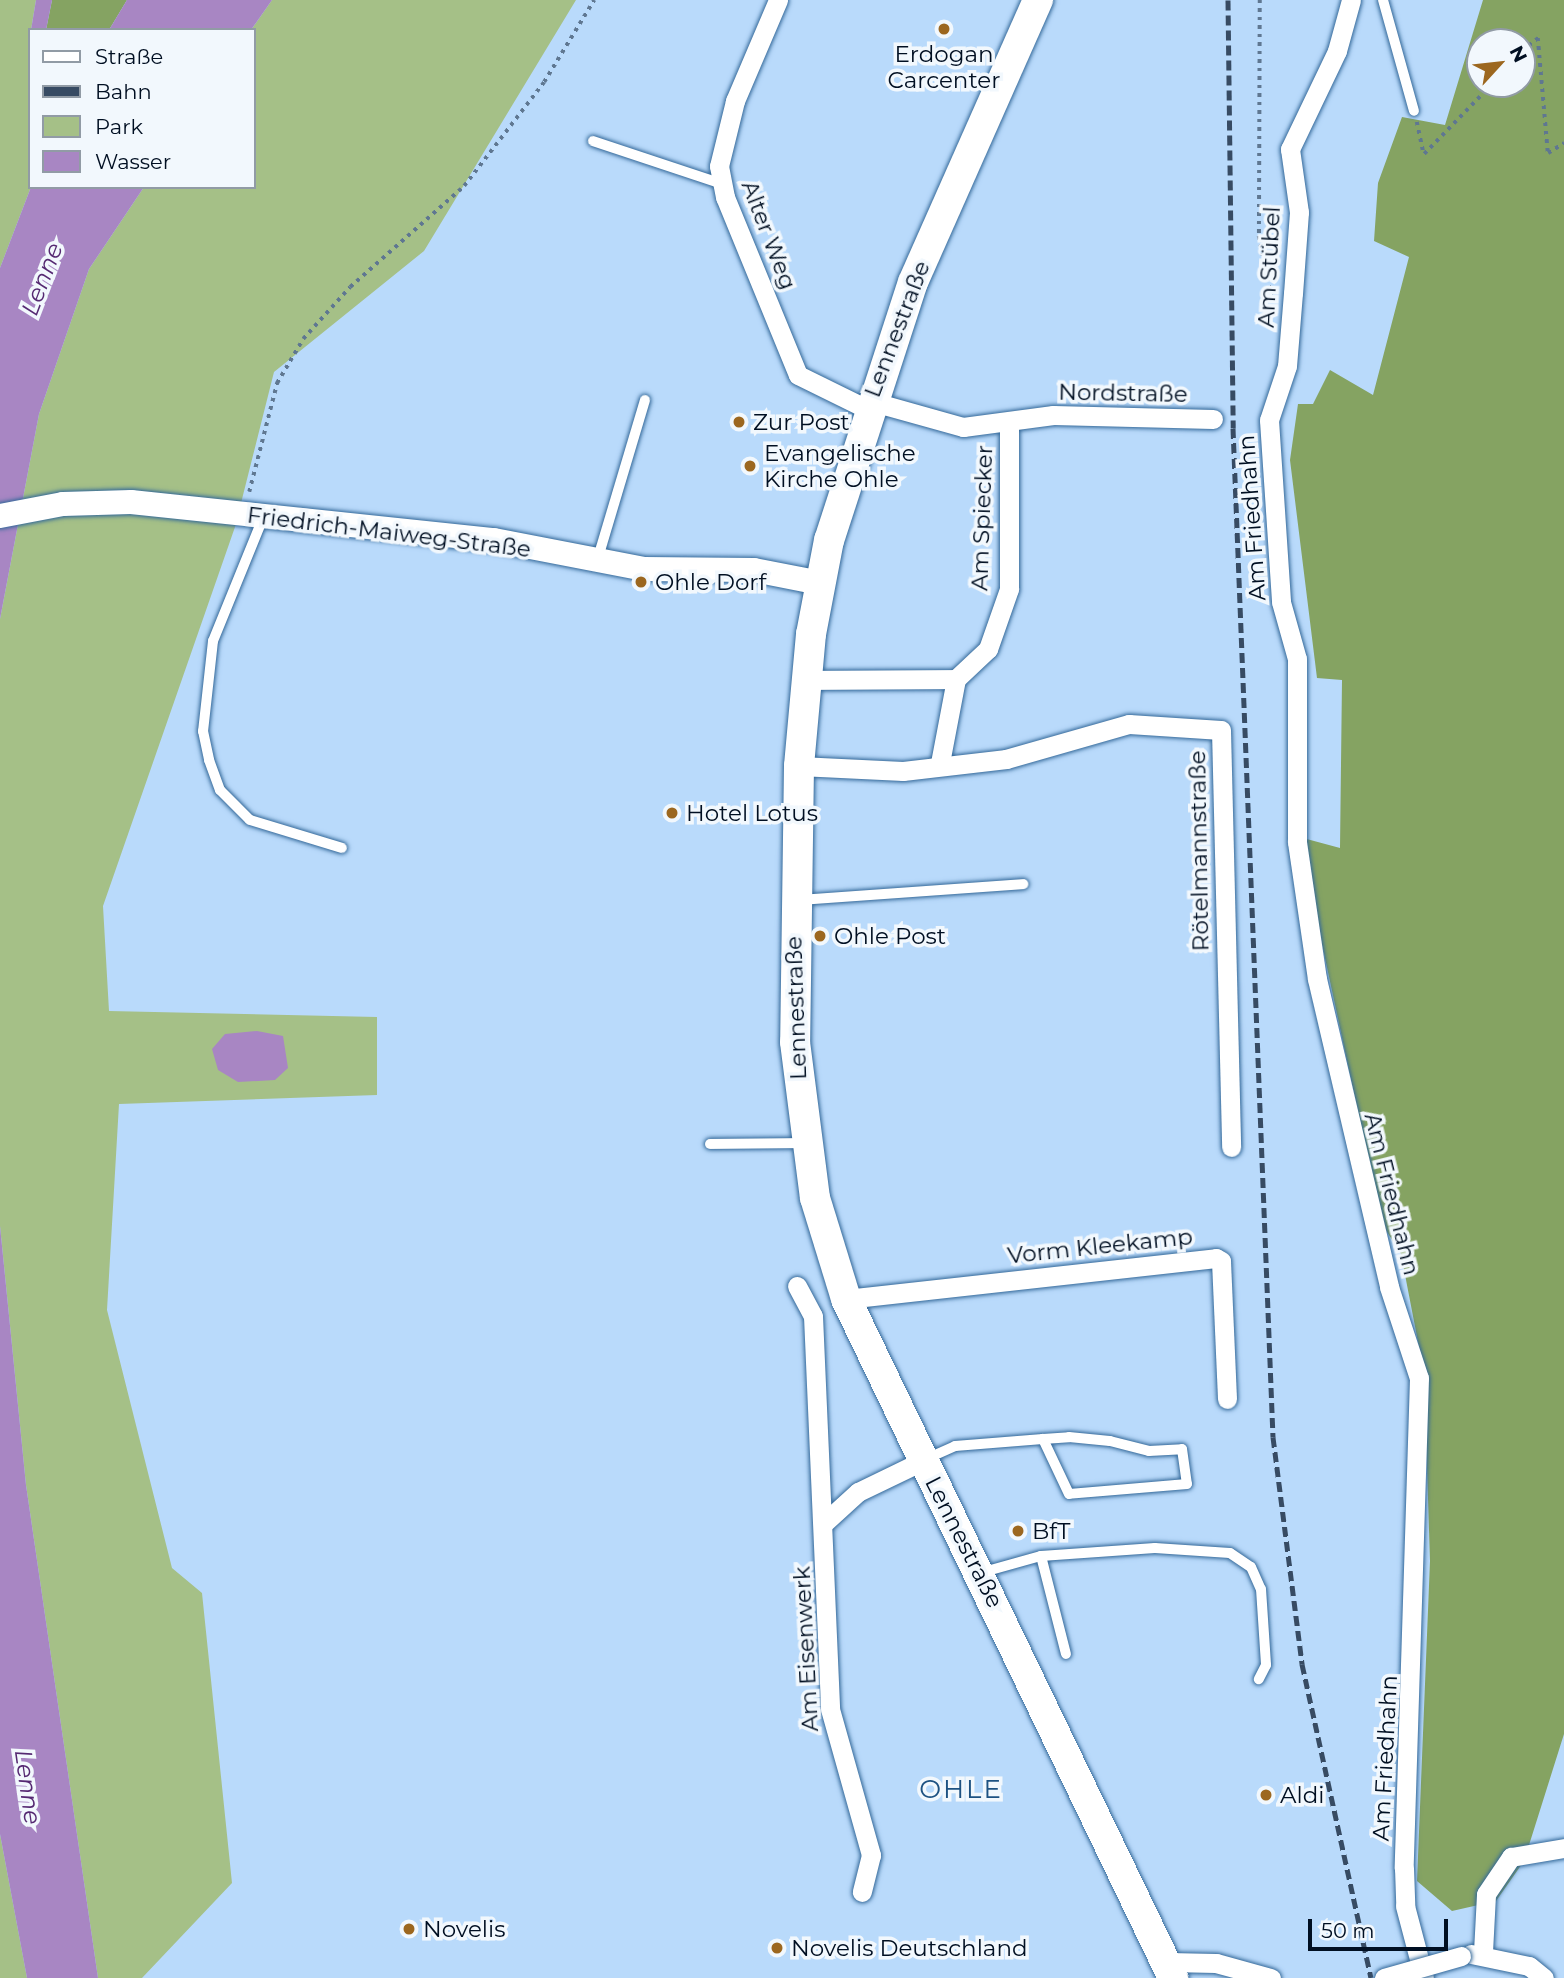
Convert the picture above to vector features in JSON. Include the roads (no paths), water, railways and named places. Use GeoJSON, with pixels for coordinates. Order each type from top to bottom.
{"type":"FeatureCollection","features":[{"type":"Feature","properties":{"kind":"main road","name":"Lennestraße"},"geometry":{"type":"LineString","coordinates":[[1038,0],[913,282],[868,405],[820,583],[806,680],[799,766],[794,901],[795,1042],[806,1143],[846,1298],[922,1461],[979,1573],[1170,1970]]}},
{"type":"Feature","properties":{"kind":"street","name":"Alter Weg"},"geometry":{"type":"LineString","coordinates":[[778,0],[735,101],[719,166],[723,185],[798,375],[868,405]]}},
{"type":"Feature","properties":{"kind":"street","name":"Am Stübel"},"geometry":{"type":"LineString","coordinates":[[1269,420],[1287,366],[1300,212],[1290,149],[1337,51],[1351,0]]}},
{"type":"Feature","properties":{"kind":"street","name":"Nordstraße"},"geometry":{"type":"LineString","coordinates":[[868,405],[963,426],[1009,424],[1053,415],[1213,419]]}},
{"type":"Feature","properties":{"kind":"street","name":"Am Friedhahn"},"geometry":{"type":"LineString","coordinates":[[1269,420],[1281,602],[1297,659],[1297,842],[1317,979],[1389,1287],[1419,1378],[1404,1868],[1405,1906],[1423,1978]]}},
{"type":"Feature","properties":{"kind":"street","name":"Am Spiecker"},"geometry":{"type":"LineString","coordinates":[[956,679],[989,649],[1009,589],[1009,424]]}},
{"type":"Feature","properties":{"kind":"street","name":"Friedrich-Maiweg-Straße"},"geometry":{"type":"LineString","coordinates":[[0,516],[63,504],[131,502],[494,540],[597,561],[754,570],[820,583]]}},
{"type":"Feature","properties":{"kind":"street"},"geometry":{"type":"LineString","coordinates":[[806,680],[956,679],[940,763]]}},
{"type":"Feature","properties":{"kind":"street","name":"Rötelmannstraße"},"geometry":{"type":"LineString","coordinates":[[799,766],[903,771],[940,763],[1040,754],[1129,724],[1221,730],[1231,1147]]}},
{"type":"Feature","properties":{"kind":"street","name":"Vorm Kleekamp"},"geometry":{"type":"LineString","coordinates":[[846,1298],[1216,1258],[1221,1261],[1227,1399]]}},
{"type":"Feature","properties":{"kind":"street","name":"Am Eisenwerk"},"geometry":{"type":"LineString","coordinates":[[797,1286],[813,1316],[830,1709],[871,1855],[862,1892]]}},
{"type":"Feature","properties":{"kind":"street"},"geometry":{"type":"LineString","coordinates":[[824,1523],[858,1492],[922,1461]]}},
{"type":"Feature","properties":{"kind":"street"},"geometry":{"type":"LineString","coordinates":[[1483,1952],[1486,1894],[1511,1857],[1564,1848]]}},
{"type":"Feature","properties":{"kind":"street"},"geometry":{"type":"LineString","coordinates":[[1384,1978],[1483,1952],[1529,1966],[1544,1978]]}},
{"type":"Feature","properties":{"kind":"street"},"geometry":{"type":"LineString","coordinates":[[1170,1970],[1216,1962],[1271,1978]]}},
{"type":"Feature","properties":{"kind":"lane"},"geometry":{"type":"LineString","coordinates":[[1383,0],[1414,111]]}},
{"type":"Feature","properties":{"kind":"lane"},"geometry":{"type":"LineString","coordinates":[[593,141],[723,185]]}},
{"type":"Feature","properties":{"kind":"lane"},"geometry":{"type":"LineString","coordinates":[[597,561],[645,400]]}},
{"type":"Feature","properties":{"kind":"lane"},"geometry":{"type":"LineString","coordinates":[[244,515],[213,641],[203,731],[209,760],[220,790],[250,820],[342,848]]}},
{"type":"Feature","properties":{"kind":"lane"},"geometry":{"type":"LineString","coordinates":[[794,901],[1023,884]]}},
{"type":"Feature","properties":{"kind":"lane"},"geometry":{"type":"LineString","coordinates":[[710,1144],[806,1143]]}},
{"type":"Feature","properties":{"kind":"lane"},"geometry":{"type":"LineString","coordinates":[[922,1461],[955,1446],[1042,1439],[1182,1448],[1187,1484],[1069,1494],[1042,1439]]}},
{"type":"Feature","properties":{"kind":"lane"},"geometry":{"type":"LineString","coordinates":[[979,1573],[1041,1556],[1216,1549],[1241,1559],[1256,1577],[1264,1614],[1266,1665],[1259,1679]]}},
{"type":"Feature","properties":{"kind":"lane"},"geometry":{"type":"LineString","coordinates":[[1041,1556],[1066,1654]]}},
{"type":"Feature","properties":{"kind":"water"},"geometry":{"type":"Polygon","coordinates":[[[36,0],[52,0],[46,28],[31,28],[36,0]]]}},
{"type":"Feature","properties":{"kind":"water"},"geometry":{"type":"Polygon","coordinates":[[[127,0],[272,0],[252,28],[110,28],[127,0]]]}},
{"type":"Feature","properties":{"kind":"water","name":"Lenne"},"geometry":{"type":"Polygon","coordinates":[[[30,189],[143,189],[89,269],[39,414],[0,619],[0,268],[30,189]]]}},
{"type":"Feature","properties":{"kind":"water"},"geometry":{"type":"Polygon","coordinates":[[[257,1031],[283,1036],[288,1068],[275,1080],[238,1082],[218,1070],[212,1049],[225,1034],[257,1031]]]}},
{"type":"Feature","properties":{"kind":"water","name":"Lenne"},"geometry":{"type":"Polygon","coordinates":[[[0,1226],[26,1485],[98,1978],[27,1978],[0,1834],[0,1226]]]}},
{"type":"Feature","properties":{"kind":"railway"},"geometry":{"type":"LineString","coordinates":[[1228,0],[1233,428],[1273,1437],[1302,1664],[1371,1978]]}},
{"type":"Feature","properties":{"kind":"place","name":"Erdogan Carcenter"},"geometry":{"type":"Point","coordinates":[944,29]}},
{"type":"Feature","properties":{"kind":"place","name":"Zur Post"},"geometry":{"type":"Point","coordinates":[739,422]}},
{"type":"Feature","properties":{"kind":"place","name":"Evangelische Kirche Ohle"},"geometry":{"type":"Point","coordinates":[750,466]}},
{"type":"Feature","properties":{"kind":"place","name":"Ohle Dorf"},"geometry":{"type":"Point","coordinates":[641,582]}},
{"type":"Feature","properties":{"kind":"place","name":"Hotel Lotus"},"geometry":{"type":"Point","coordinates":[672,813]}},
{"type":"Feature","properties":{"kind":"place","name":"Ohle Post"},"geometry":{"type":"Point","coordinates":[820,936]}},
{"type":"Feature","properties":{"kind":"place","name":"BfT"},"geometry":{"type":"Point","coordinates":[1018,1531]}},
{"type":"Feature","properties":{"kind":"place","name":"Aldi"},"geometry":{"type":"Point","coordinates":[1266,1795]}},
{"type":"Feature","properties":{"kind":"place","name":"Novelis"},"geometry":{"type":"Point","coordinates":[409,1929]}},
{"type":"Feature","properties":{"kind":"place","name":"Novelis Deutschland"},"geometry":{"type":"Point","coordinates":[777,1948]}},
{"type":"Feature","properties":{"kind":"district","name":"OHLE"},"geometry":{"type":"Point","coordinates":[961,1790]}}]}
